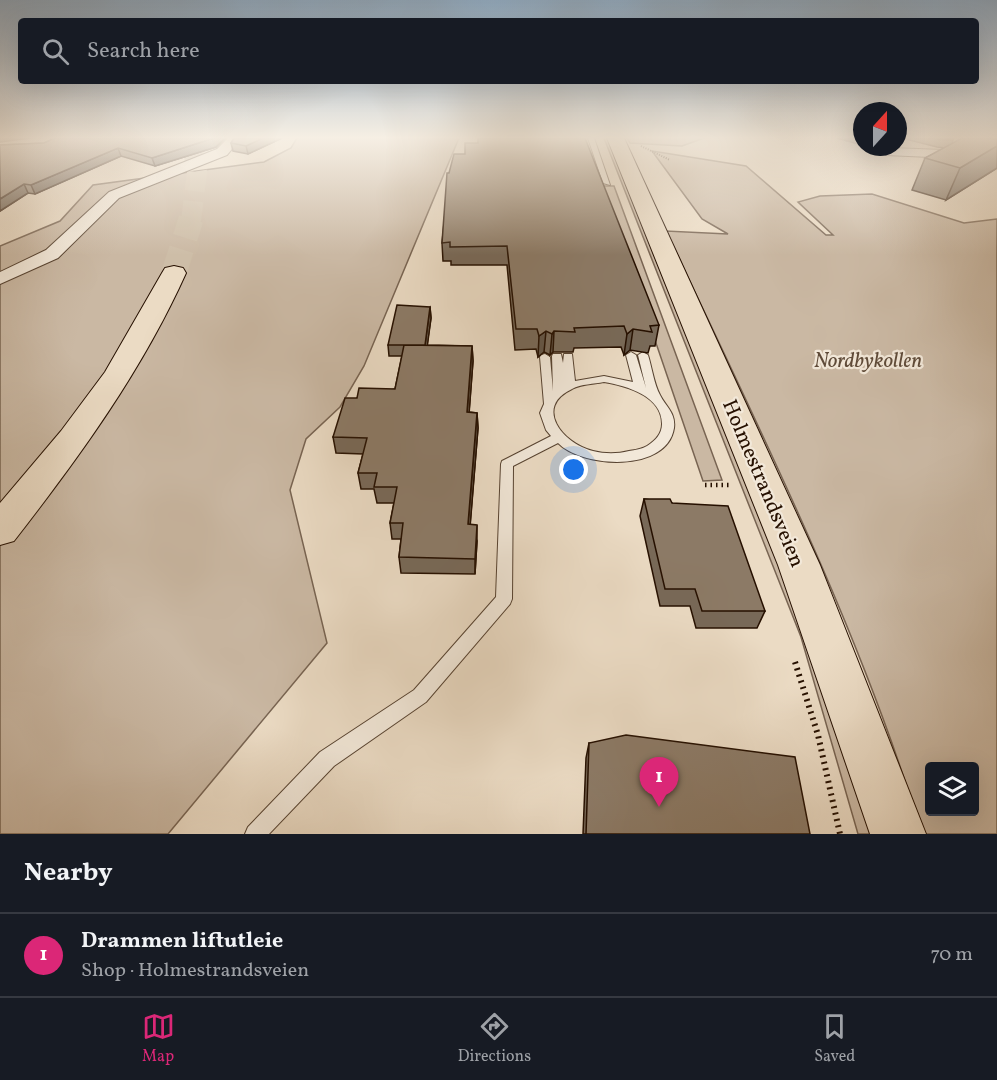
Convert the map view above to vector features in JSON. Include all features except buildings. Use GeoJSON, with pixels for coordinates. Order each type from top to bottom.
{"type":"FeatureCollection","features":[{"type":"Feature","properties":{"kind":"main road","name":"Holmestrandsveien"},"geometry":{"type":"LineString","coordinates":[[632,177],[799,565],[898,834]]}},
{"type":"Feature","properties":{"kind":"main road"},"geometry":{"type":"LineString","coordinates":[[0,530],[93,414],[150,324],[174,273]]}},
{"type":"Feature","properties":{"kind":"street"},"geometry":{"type":"LineString","coordinates":[[0,279],[52,254],[114,195],[159,177]]}},
{"type":"Feature","properties":{"kind":"lane"},"geometry":{"type":"LineString","coordinates":[[606,177],[608,183]]}},
{"type":"Feature","properties":{"kind":"lane"},"geometry":{"type":"LineString","coordinates":[[565,387],[556,356],[545,413],[548,426],[557,438],[580,452],[612,459],[634,457],[652,450],[664,438],[668,425],[665,411],[655,398],[637,355],[640,388]]}},
{"type":"Feature","properties":{"kind":"lane"},"geometry":{"type":"LineString","coordinates":[[548,402],[565,387],[604,379],[640,388],[655,398]]}},
{"type":"Feature","properties":{"kind":"lane"},"geometry":{"type":"LineString","coordinates":[[255,834],[327,759],[420,696],[504,599],[507,464],[557,438]]}},
{"type":"Feature","properties":{"kind":"path"},"geometry":{"type":"LineString","coordinates":[[728,474],[736,496]]}},
{"type":"Feature","properties":{"kind":"path"},"geometry":{"type":"LineString","coordinates":[[705,485],[732,484]]}},
{"type":"Feature","properties":{"kind":"path"},"geometry":{"type":"LineString","coordinates":[[791,650],[818,735],[840,834]]}},
{"type":"Feature","properties":{"kind":"green space"},"geometry":{"type":"Polygon","coordinates":[[[153,177],[443,177],[364,366],[340,407],[306,439],[290,490],[327,643],[168,834],[0,834],[0,246],[60,221],[93,185],[153,177]]]}},
{"type":"Feature","properties":{"kind":"green space"},"geometry":{"type":"Polygon","coordinates":[[[619,177],[624,177],[758,502],[872,834],[858,834],[801,637],[619,177]]]}},
{"type":"Feature","properties":{"kind":"green space","name":"Nordbykollen"},"geometry":{"type":"Polygon","coordinates":[[[671,177],[759,177],[826,235],[833,235],[798,202],[820,196],[872,194],[964,223],[997,219],[997,834],[922,834],[869,680],[838,604],[771,453],[666,231],[728,234],[702,219],[671,177]]]}},
{"type":"Feature","properties":{"kind":"green space"},"geometry":{"type":"Polygon","coordinates":[[[596,186],[614,186],[722,480],[703,481],[657,346],[596,186]]]}},
{"type":"Feature","properties":{"kind":"tunnel"},"geometry":{"type":"LineString","coordinates":[[191,221],[196,177]]}},
{"type":"Feature","properties":{"kind":"tunnel"},"geometry":{"type":"LineString","coordinates":[[174,273],[191,219]]}},
{"type":"Feature","properties":{"kind":"place","name":"Drammen liftutleie"},"geometry":{"type":"Point","coordinates":[659,807]}}]}
